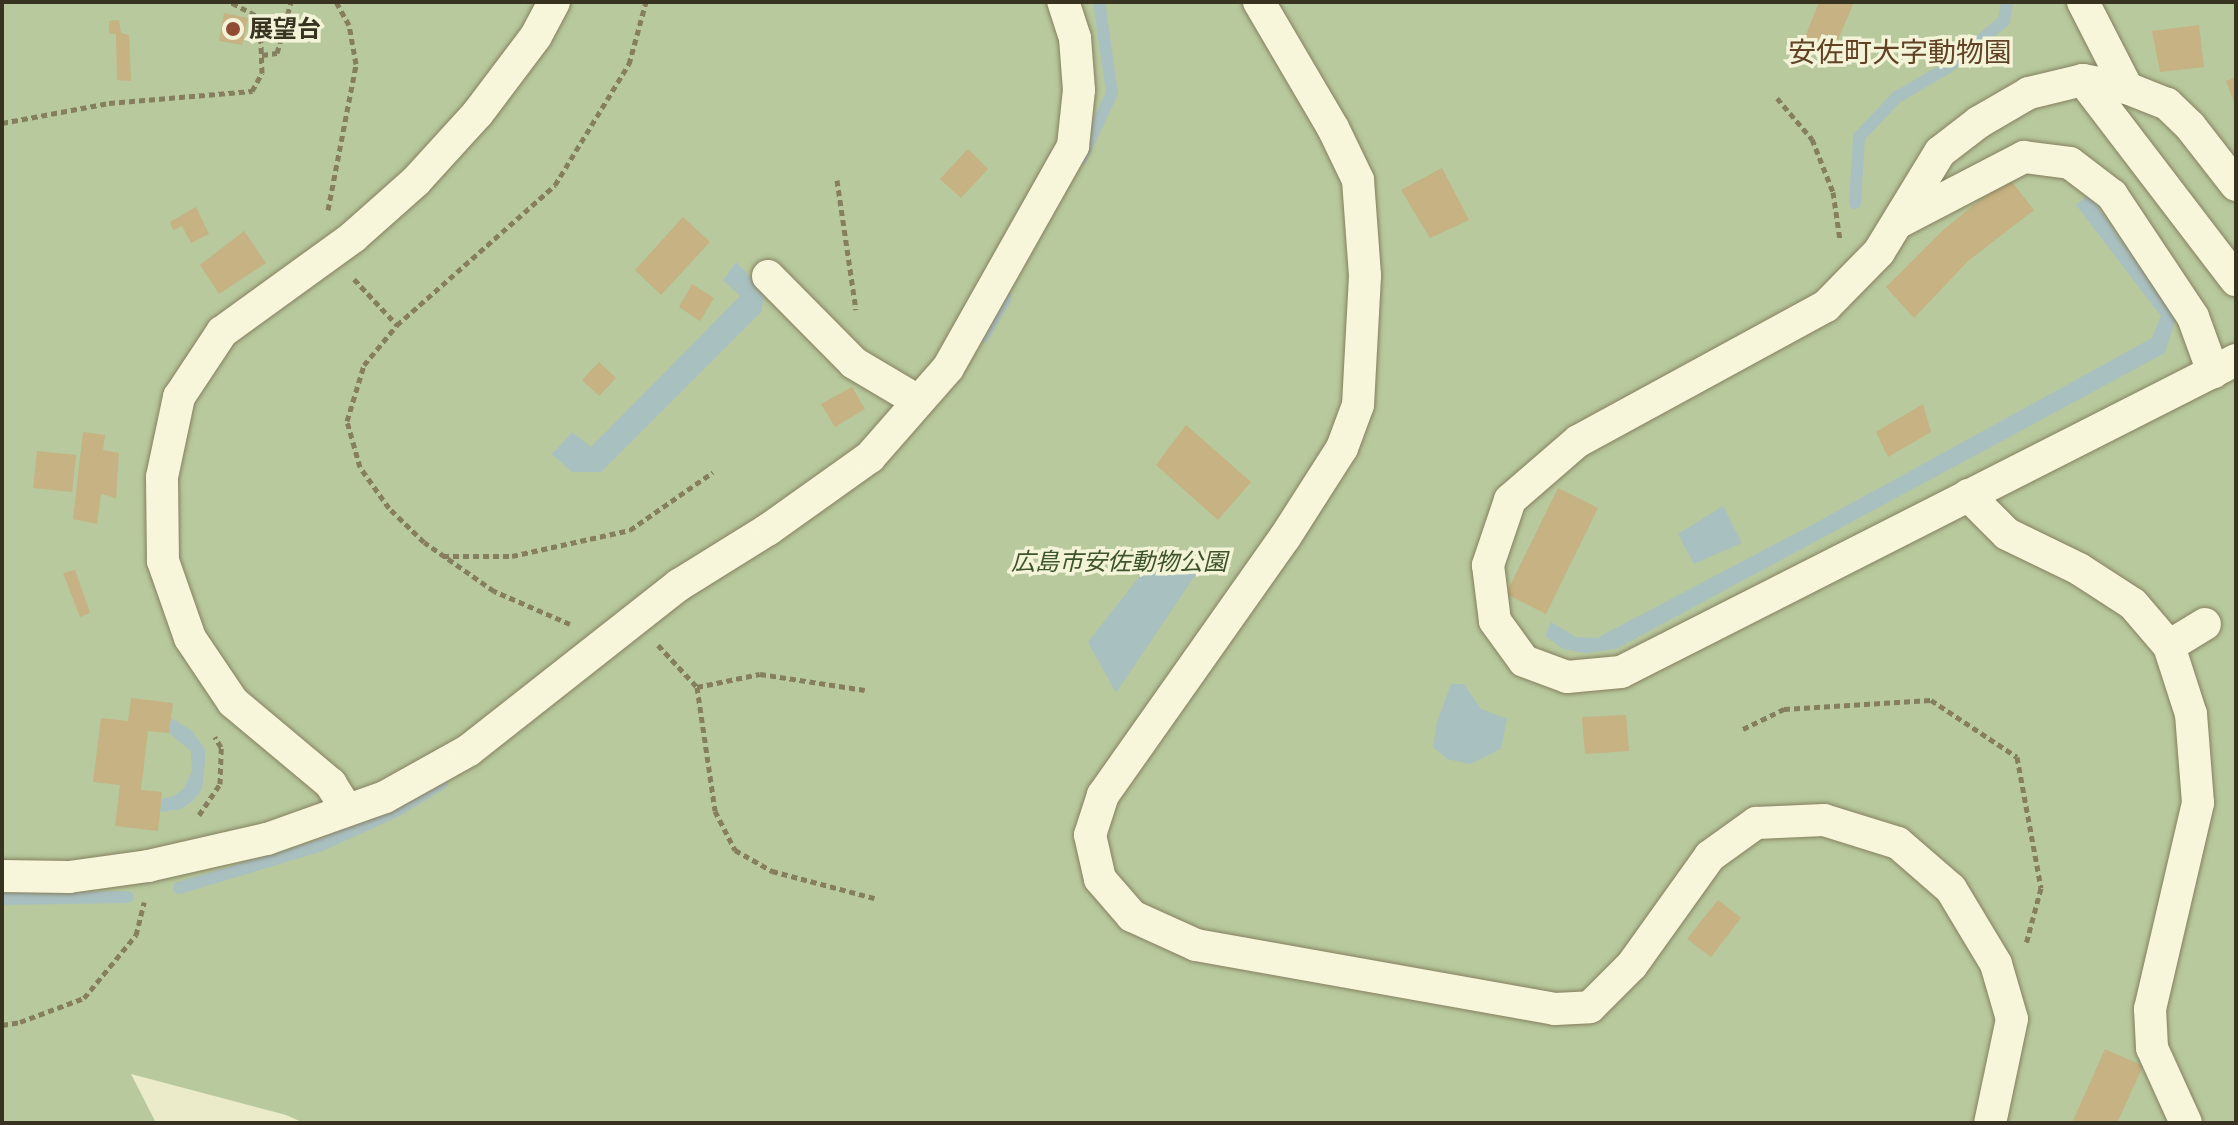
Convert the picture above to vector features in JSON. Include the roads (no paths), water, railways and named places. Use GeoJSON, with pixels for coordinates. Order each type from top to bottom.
{"type":"FeatureCollection","features":[{"type":"Feature","properties":{"kind":"street"},"geometry":{"type":"LineString","coordinates":[[347,810],[331,784],[233,702],[190,638],[163,561],[162,477],[179,397],[222,332],[325,253],[353,237],[416,181],[478,113],[536,36],[554,2]]}},
{"type":"Feature","properties":{"kind":"street"},"geometry":{"type":"LineString","coordinates":[[2,876],[69,877],[148,866],[267,839],[385,797],[469,750],[679,585],[769,529],[870,457],[948,368],[1073,146],[1079,90],[1075,38],[1063,2]]}},
{"type":"Feature","properties":{"kind":"street"},"geometry":{"type":"LineString","coordinates":[[1259,2],[1333,128],[1358,180],[1365,276],[1358,405],[1342,448],[1285,537],[1103,795],[1090,835],[1100,879],[1132,916],[1196,945],[1555,1009],[1590,1007],[1632,965],[1710,856],[1756,823],[1824,820],[1898,843],[1951,889],[1996,964],[2012,1019],[1990,1123]]}},
{"type":"Feature","properties":{"kind":"street"},"geometry":{"type":"LineString","coordinates":[[2083,2],[2127,88]]}},
{"type":"Feature","properties":{"kind":"street"},"geometry":{"type":"LineString","coordinates":[[2083,80],[2236,280]]}},
{"type":"Feature","properties":{"kind":"street"},"geometry":{"type":"LineString","coordinates":[[1897,223],[2024,157],[2070,163],[2112,195],[2224,366],[1621,672],[1567,677],[1524,661],[1495,621],[1488,565],[1510,500],[1578,441],[1826,306],[1879,252],[1940,152],[1979,122],[2029,93],[2083,80],[2127,88],[2167,104],[2190,126],[2236,185]]}},
{"type":"Feature","properties":{"kind":"street"},"geometry":{"type":"LineString","coordinates":[[768,276],[854,363],[918,401]]}},
{"type":"Feature","properties":{"kind":"street"},"geometry":{"type":"LineString","coordinates":[[1968,495],[2007,534],[2079,569],[2133,604],[2169,646],[2191,714],[2198,803],[2150,1009],[2152,1048],[2186,1123]]}},
{"type":"Feature","properties":{"kind":"street"},"geometry":{"type":"LineString","coordinates":[[2169,646],[2205,624]]}},
{"type":"Feature","properties":{"kind":"water"},"geometry":{"type":"Polygon","coordinates":[[[2089,194],[2176,318],[2165,353],[1616,649],[1586,653],[1563,649],[1545,636],[1551,622],[1576,637],[1597,638],[1821,520],[2152,338],[2161,316],[2076,205],[2089,194]]]}},
{"type":"Feature","properties":{"kind":"water"},"geometry":{"type":"Polygon","coordinates":[[[736,262],[765,293],[761,312],[601,472],[572,472],[552,454],[572,432],[591,447],[740,296],[723,280],[736,262]]]}},
{"type":"Feature","properties":{"kind":"water"},"geometry":{"type":"Polygon","coordinates":[[[1723,506],[1742,543],[1694,564],[1678,534],[1723,506]]]}},
{"type":"Feature","properties":{"kind":"water"},"geometry":{"type":"Polygon","coordinates":[[[1161,549],[1196,574],[1116,693],[1088,642],[1161,549]]]}},
{"type":"Feature","properties":{"kind":"water"},"geometry":{"type":"Polygon","coordinates":[[[1451,684],[1464,684],[1481,709],[1507,719],[1501,749],[1470,764],[1447,759],[1433,747],[1437,722],[1451,684]]]}},
{"type":"Feature","properties":{"kind":"water"},"geometry":{"type":"Polygon","coordinates":[[[171,718],[191,730],[205,749],[202,789],[193,801],[181,809],[160,812],[162,799],[174,796],[184,788],[192,771],[191,751],[169,733],[171,718]]]}},
{"type":"Feature","properties":{"kind":"waterway"},"geometry":{"type":"LineString","coordinates":[[1081,159],[1112,93],[1099,2]]}},
{"type":"Feature","properties":{"kind":"waterway"},"geometry":{"type":"LineString","coordinates":[[1855,203],[1859,137],[1897,97],[1947,68],[2004,21],[2007,2]]}},
{"type":"Feature","properties":{"kind":"waterway"},"geometry":{"type":"LineString","coordinates":[[983,337],[1006,298]]}},
{"type":"Feature","properties":{"kind":"waterway"},"geometry":{"type":"LineString","coordinates":[[179,888],[319,846],[398,810],[442,783]]}},
{"type":"Feature","properties":{"kind":"waterway"},"geometry":{"type":"LineString","coordinates":[[2,899],[128,897]]}},
{"type":"Feature","properties":{"kind":"place","name":"展望台"},"geometry":{"type":"Point","coordinates":[233,29]}},
{"type":"Feature","properties":{"kind":"district","name":"安佐町大字動物園"},"geometry":{"type":"Point","coordinates":[1900,52]}},
{"type":"Feature","properties":{"kind":"park label","name":"広島市安佐動物公園"},"geometry":{"type":"Point","coordinates":[1119,562]}}]}
